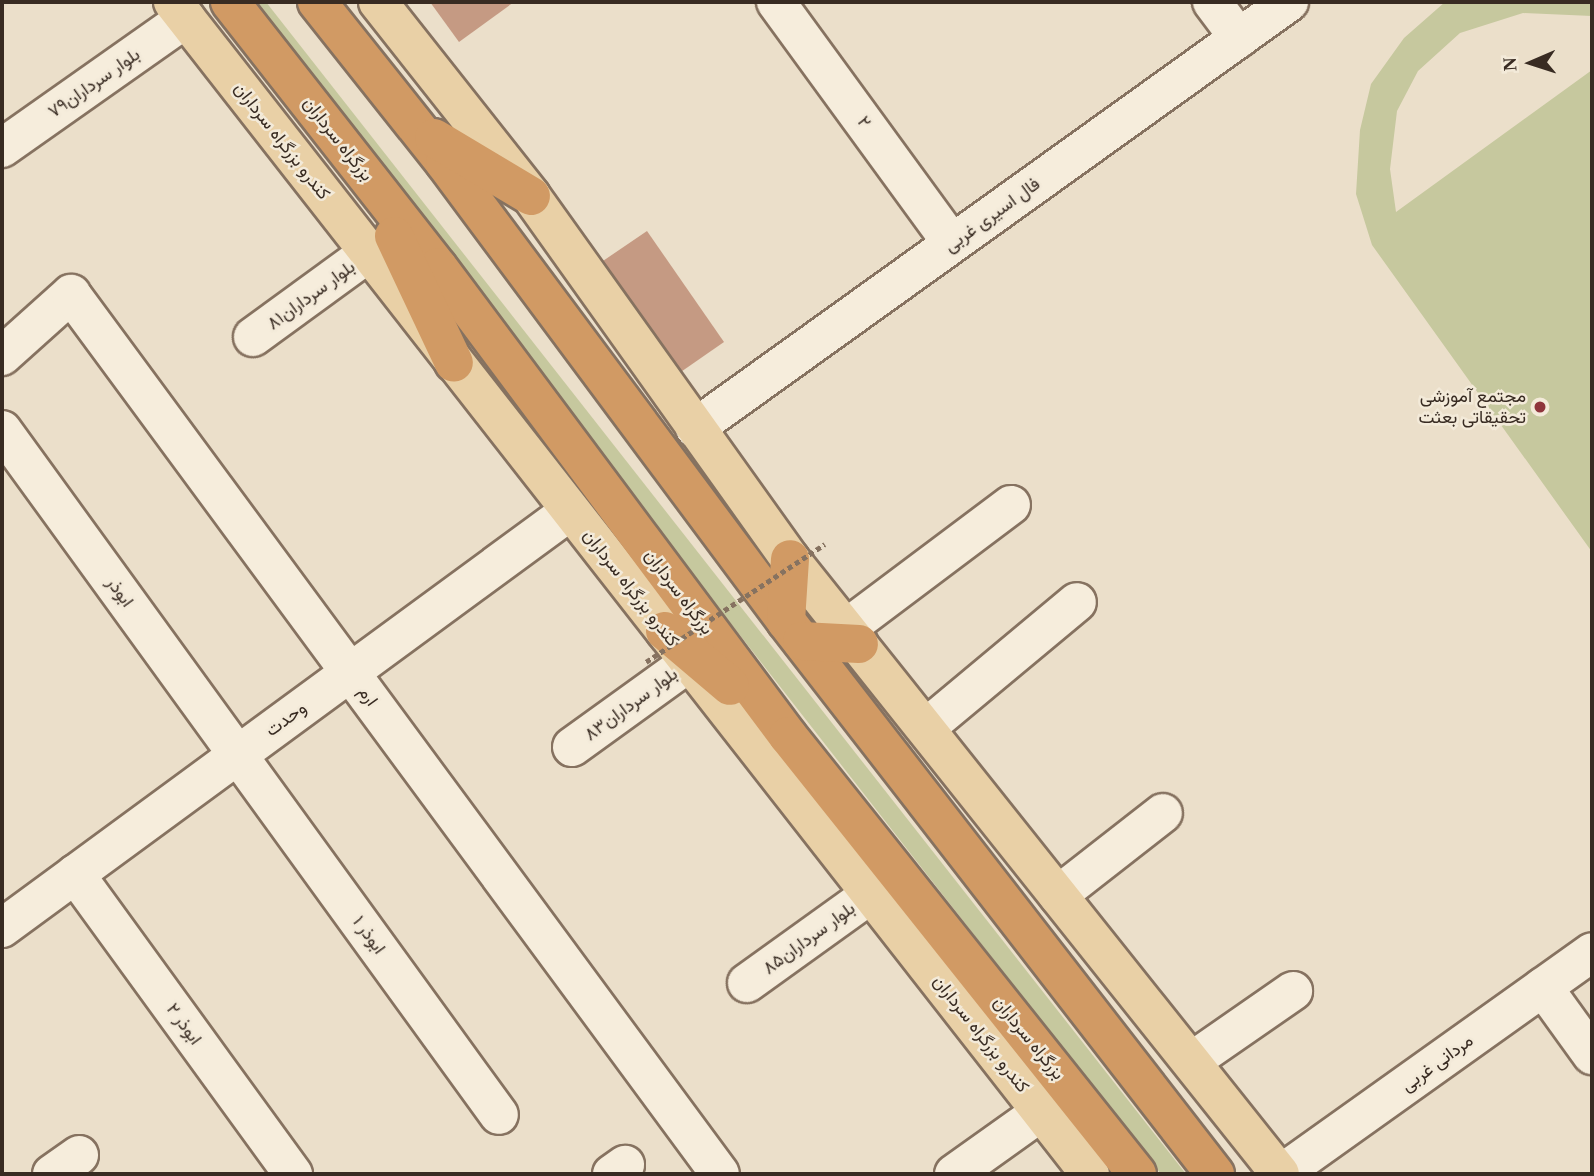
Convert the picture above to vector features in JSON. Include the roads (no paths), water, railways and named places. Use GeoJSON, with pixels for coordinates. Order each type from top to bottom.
{"type":"FeatureCollection","features":[{"type":"Feature","properties":{"kind":"highway","name":"بزرگراه سرداران"},"geometry":{"type":"LineString","coordinates":[[230,2],[363,171],[788,736],[1137,1174]]}},
{"type":"Feature","properties":{"kind":"highway"},"geometry":{"type":"LineString","coordinates":[[317,2],[416,128],[794,631],[1215,1174]]}},
{"type":"Feature","properties":{"kind":"highway"},"geometry":{"type":"LineString","coordinates":[[416,128],[531,196]]}},
{"type":"Feature","properties":{"kind":"highway"},"geometry":{"type":"LineString","coordinates":[[363,171],[454,363]]}},
{"type":"Feature","properties":{"kind":"highway"},"geometry":{"type":"LineString","coordinates":[[790,559],[794,631]]}},
{"type":"Feature","properties":{"kind":"highway"},"geometry":{"type":"LineString","coordinates":[[794,631],[853,636]]}},
{"type":"Feature","properties":{"kind":"highway"},"geometry":{"type":"LineString","coordinates":[[656,647],[788,736]]}},
{"type":"Feature","properties":{"kind":"main road"},"geometry":{"type":"LineString","coordinates":[[378,2],[531,196],[790,559],[927,727],[1280,1174]]}},
{"type":"Feature","properties":{"kind":"main road","name":"کندرو بزرگراه سرداران"},"geometry":{"type":"LineString","coordinates":[[179,10],[570,511],[656,647],[690,662],[1090,1174]]}},
{"type":"Feature","properties":{"kind":"street","name":"۲"},"geometry":{"type":"LineString","coordinates":[[776,2],[952,243]]}},
{"type":"Feature","properties":{"kind":"street"},"geometry":{"type":"LineString","coordinates":[[1212,2],[1239,38]]}},
{"type":"Feature","properties":{"kind":"street","name":"فال اسیری غربی"},"geometry":{"type":"LineString","coordinates":[[695,428],[1289,2]]}},
{"type":"Feature","properties":{"kind":"street","name":"بلوار سرداران۷۹"},"geometry":{"type":"LineString","coordinates":[[2,148],[179,10]]}},
{"type":"Feature","properties":{"kind":"street","name":"بلوار سرداران۸۱"},"geometry":{"type":"LineString","coordinates":[[253,337],[368,253]]}},
{"type":"Feature","properties":{"kind":"street","name":"ارم"},"geometry":{"type":"LineString","coordinates":[[2,356],[71,294],[720,1174]]}},
{"type":"Feature","properties":{"kind":"street","name":"ابوذر"},"geometry":{"type":"LineString","coordinates":[[2,430],[238,754]]}},
{"type":"Feature","properties":{"kind":"street"},"geometry":{"type":"LineString","coordinates":[[853,636],[1010,505]]}},
{"type":"Feature","properties":{"kind":"street","name":"وحدت"},"geometry":{"type":"LineString","coordinates":[[2,928],[570,511]]}},
{"type":"Feature","properties":{"kind":"street"},"geometry":{"type":"LineString","coordinates":[[927,727],[1077,602]]}},
{"type":"Feature","properties":{"kind":"street","name":"بلوار سرداران۸۳"},"geometry":{"type":"LineString","coordinates":[[572,747],[690,662]]}},
{"type":"Feature","properties":{"kind":"street","name":"ابوذر ۱"},"geometry":{"type":"LineString","coordinates":[[238,754],[499,1115]]}},
{"type":"Feature","properties":{"kind":"street"},"geometry":{"type":"LineString","coordinates":[[1058,895],[1163,813]]}},
{"type":"Feature","properties":{"kind":"street","name":"ابوذر ۲"},"geometry":{"type":"LineString","coordinates":[[75,874],[293,1174]]}},
{"type":"Feature","properties":{"kind":"street","name":"بلوار سرداران۸۵"},"geometry":{"type":"LineString","coordinates":[[747,983],[871,894]]}},
{"type":"Feature","properties":{"kind":"street","name":"مردانی غربی"},"geometry":{"type":"LineString","coordinates":[[1280,1174],[1592,952]]}},
{"type":"Feature","properties":{"kind":"street"},"geometry":{"type":"LineString","coordinates":[[1543,987],[1592,1055]]}},
{"type":"Feature","properties":{"kind":"street"},"geometry":{"type":"LineString","coordinates":[[1192,1061],[1293,992]]}},
{"type":"Feature","properties":{"kind":"street"},"geometry":{"type":"LineString","coordinates":[[954,1174],[1041,1112]]}},
{"type":"Feature","properties":{"kind":"place","name":"مجتمع آموزشی تحقیقاتی بعثت"},"geometry":{"type":"Point","coordinates":[1540,407]}}]}
